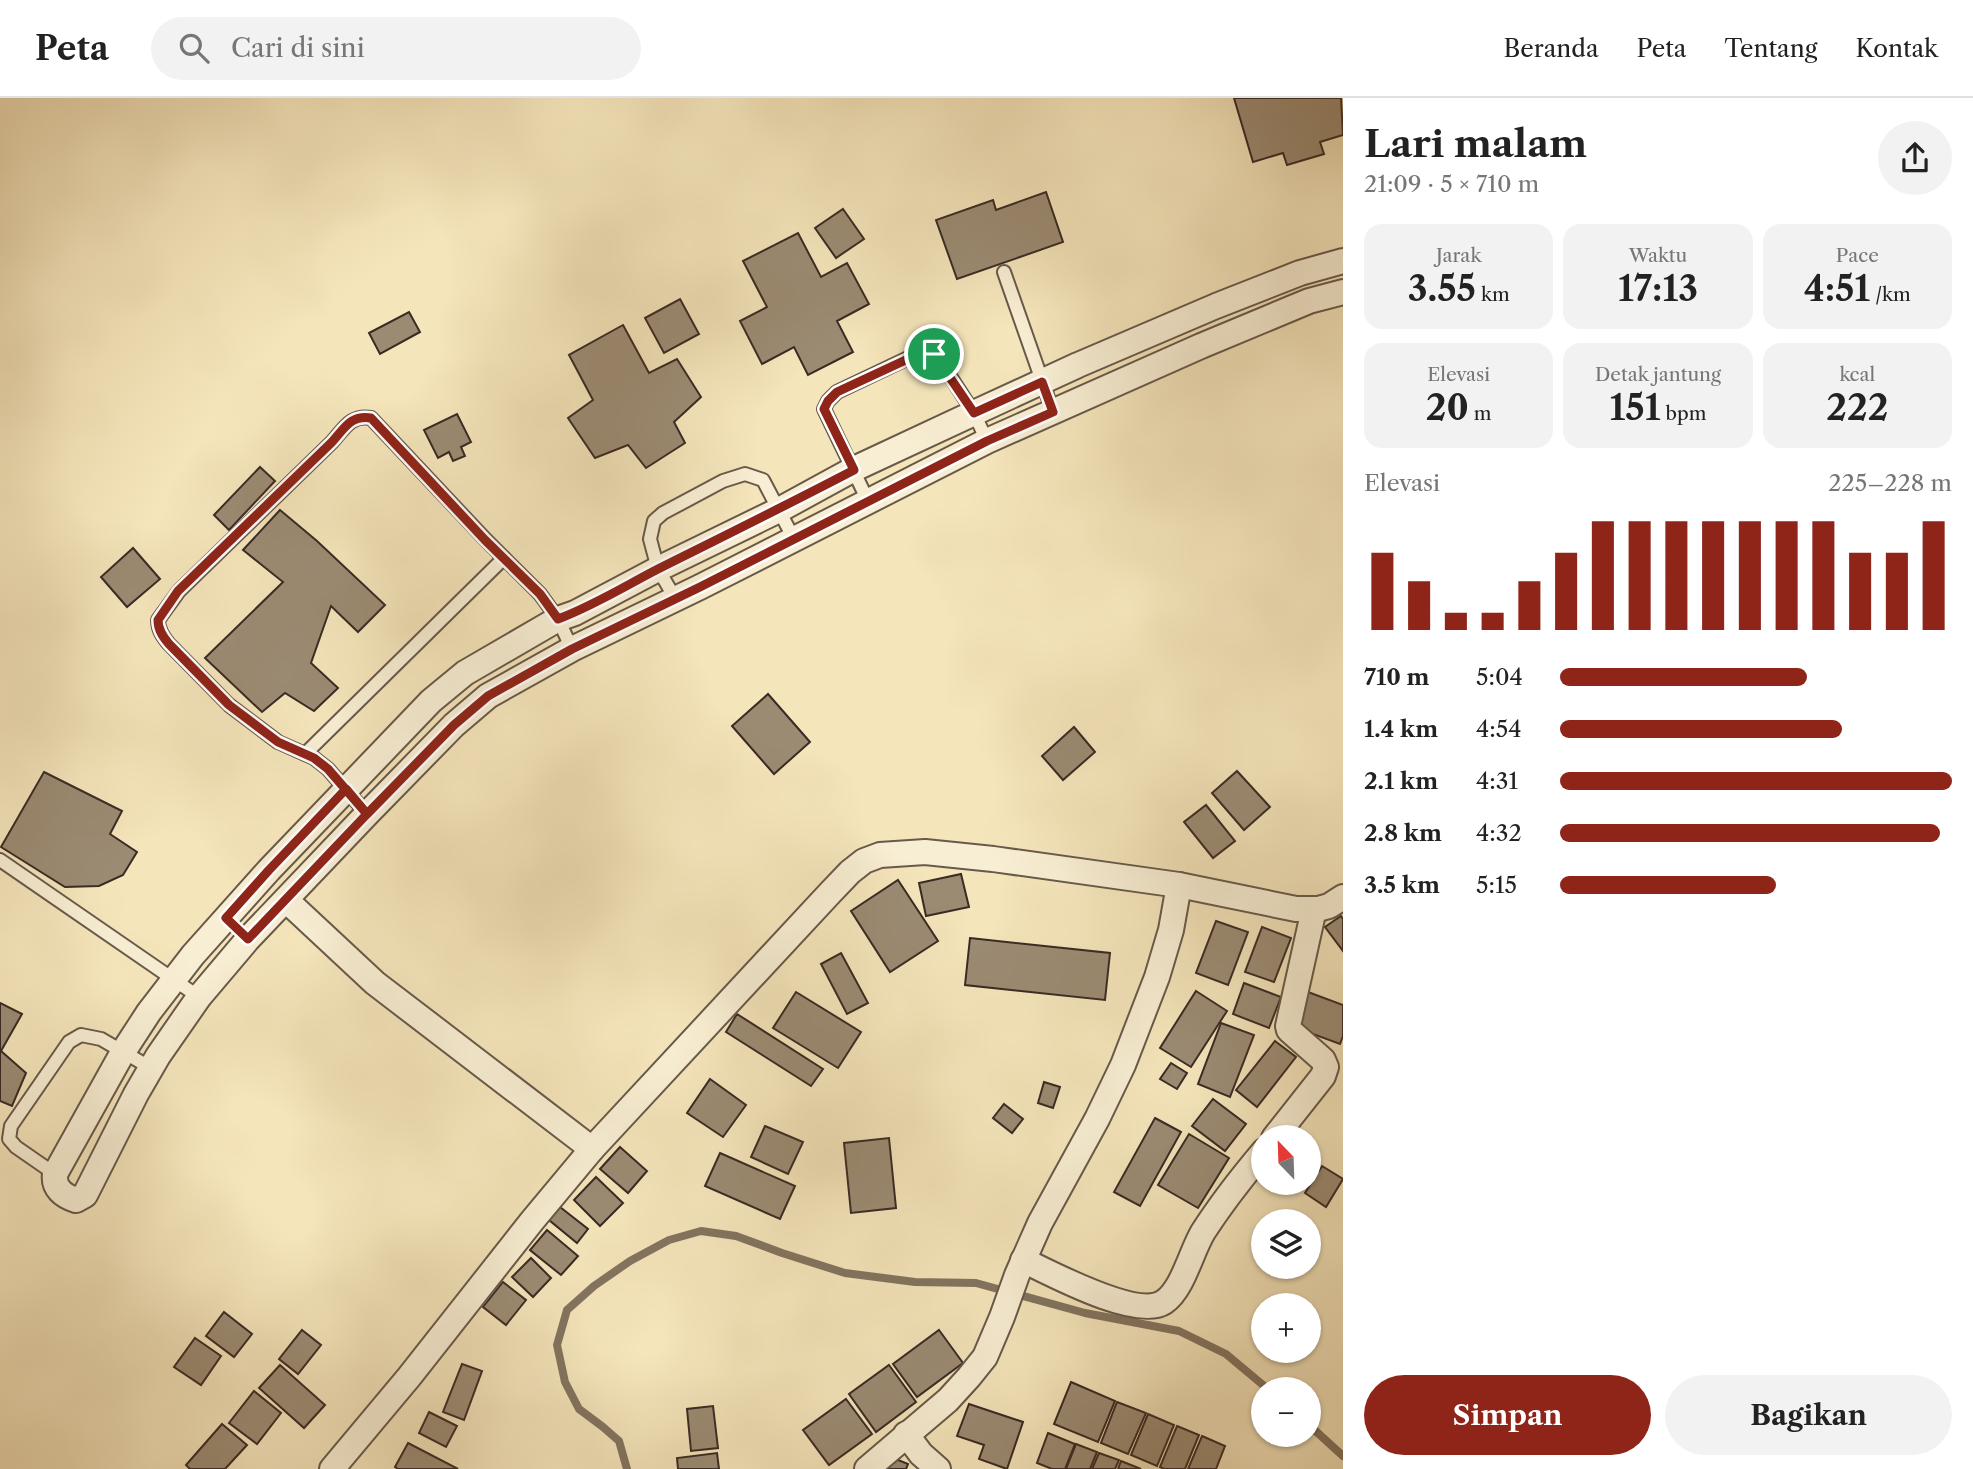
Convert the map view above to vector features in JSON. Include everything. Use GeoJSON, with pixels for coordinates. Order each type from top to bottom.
{"type":"FeatureCollection","features":[{"type":"Feature","properties":{"kind":"street"},"geometry":{"type":"LineString","coordinates":[[1343,261],[1300,272],[1216,306],[974,413],[854,470],[575,613],[558,619],[465,673],[431,701],[346,789],[193,955],[149,1012],[123,1052],[55,1174],[57,1188],[76,1200],[85,1195],[136,1094],[199,997],[248,939],[367,814],[454,725],[488,696],[572,649],[987,441],[1201,346],[1309,301],[1343,292]]}},
{"type":"Feature","properties":{"kind":"street"},"geometry":{"type":"LineString","coordinates":[[1300,272],[1309,301]]}},
{"type":"Feature","properties":{"kind":"street"},"geometry":{"type":"LineString","coordinates":[[332,1469],[592,1149],[829,894],[864,861],[880,855],[925,852],[993,859],[1179,885],[1296,909],[1329,906],[1343,897]]}},
{"type":"Feature","properties":{"kind":"street"},"geometry":{"type":"LineString","coordinates":[[867,1469],[948,1400],[985,1357],[1040,1223],[1123,1065],[1157,977],[1171,930],[1179,885]]}},
{"type":"Feature","properties":{"kind":"street"},"geometry":{"type":"LineString","coordinates":[[286,900],[376,982],[441,1035],[592,1149]]}},
{"type":"Feature","properties":{"kind":"street"},"geometry":{"type":"LineString","coordinates":[[1284,1125],[1323,1076],[1326,1067],[1323,1060],[1289,1030],[1288,1026],[1314,909]]}},
{"type":"Feature","properties":{"kind":"street"},"geometry":{"type":"LineString","coordinates":[[226,918],[248,939]]}},
{"type":"Feature","properties":{"kind":"street"},"geometry":{"type":"LineString","coordinates":[[1020,1268],[1104,1297],[1149,1306],[1163,1303],[1176,1287],[1201,1235],[1251,1166]]}},
{"type":"Feature","properties":{"kind":"street"},"geometry":{"type":"LineString","coordinates":[[906,1434],[921,1454],[938,1469]]}},
{"type":"Feature","properties":{"kind":"lane"},"geometry":{"type":"LineString","coordinates":[[1004,272],[1053,412]]}},
{"type":"Feature","properties":{"kind":"lane"},"geometry":{"type":"LineString","coordinates":[[868,501],[824,409],[837,392],[928,351],[937,356],[974,413],[987,441]]}},
{"type":"Feature","properties":{"kind":"lane"},"geometry":{"type":"LineString","coordinates":[[367,814],[328,769],[314,758],[278,742],[229,705],[169,644],[158,626],[158,620],[178,591],[351,421],[361,416],[371,418],[540,594],[558,619],[572,649]]}},
{"type":"Feature","properties":{"kind":"lane"},"geometry":{"type":"LineString","coordinates":[[675,598],[659,569],[650,539],[653,522],[663,513],[723,481],[745,474],[763,480],[794,539]]}},
{"type":"Feature","properties":{"kind":"lane"},"geometry":{"type":"LineString","coordinates":[[305,754],[503,558]]}},
{"type":"Feature","properties":{"kind":"lane"},"geometry":{"type":"LineString","coordinates":[[0,860],[199,997]]}},
{"type":"Feature","properties":{"kind":"lane"},"geometry":{"type":"LineString","coordinates":[[55,1174],[16,1147],[9,1139],[11,1126],[69,1042],[81,1035],[101,1039],[151,1068]]}},
{"type":"Feature","properties":{"kind":"building"},"geometry":{"type":"Polygon","coordinates":[[[1234,98],[1341,98],[1343,135],[1320,142],[1324,154],[1287,165],[1283,153],[1253,162],[1234,98]]]}},
{"type":"Feature","properties":{"kind":"building"},"geometry":{"type":"Polygon","coordinates":[[[1046,192],[1063,242],[957,279],[936,220],[993,200],[996,210],[1046,192]]]}},
{"type":"Feature","properties":{"kind":"building"},"geometry":{"type":"Polygon","coordinates":[[[843,209],[864,239],[836,258],[815,228],[843,209]]]}},
{"type":"Feature","properties":{"kind":"building"},"geometry":{"type":"Polygon","coordinates":[[[798,233],[821,277],[847,263],[869,304],[837,321],[853,352],[808,375],[794,347],[762,364],[740,321],[767,307],[743,261],[798,233]]]}},
{"type":"Feature","properties":{"kind":"building"},"geometry":{"type":"Polygon","coordinates":[[[680,299],[699,334],[664,353],[645,318],[680,299]]]}},
{"type":"Feature","properties":{"kind":"building"},"geometry":{"type":"Polygon","coordinates":[[[409,312],[420,332],[380,354],[369,333],[409,312]]]}},
{"type":"Feature","properties":{"kind":"building"},"geometry":{"type":"Polygon","coordinates":[[[623,325],[649,373],[677,359],[701,397],[674,422],[685,443],[646,468],[628,445],[595,458],[568,418],[593,400],[569,355],[623,325]]]}},
{"type":"Feature","properties":{"kind":"building"},"geometry":{"type":"Polygon","coordinates":[[[457,414],[471,442],[461,447],[465,456],[453,461],[449,452],[438,458],[424,430],[457,414]]]}},
{"type":"Feature","properties":{"kind":"building"},"geometry":{"type":"Polygon","coordinates":[[[260,467],[275,481],[229,530],[214,515],[260,467]]]}},
{"type":"Feature","properties":{"kind":"building"},"geometry":{"type":"Polygon","coordinates":[[[280,510],[385,605],[358,632],[331,606],[311,663],[338,688],[314,711],[285,693],[262,712],[205,658],[283,582],[243,550],[280,510]]]}},
{"type":"Feature","properties":{"kind":"building"},"geometry":{"type":"Polygon","coordinates":[[[133,548],[160,579],[127,607],[101,577],[133,548]]]}},
{"type":"Feature","properties":{"kind":"building"},"geometry":{"type":"Polygon","coordinates":[[[768,694],[810,742],[774,774],[732,726],[768,694]]]}},
{"type":"Feature","properties":{"kind":"building"},"geometry":{"type":"Polygon","coordinates":[[[1074,727],[1095,752],[1063,780],[1042,756],[1074,727]]]}},
{"type":"Feature","properties":{"kind":"building"},"geometry":{"type":"Polygon","coordinates":[[[1237,771],[1270,807],[1244,830],[1212,793],[1237,771]]]}},
{"type":"Feature","properties":{"kind":"building"},"geometry":{"type":"Polygon","coordinates":[[[44,772],[122,811],[110,834],[137,852],[123,875],[99,886],[65,887],[1,847],[44,772]]]}},
{"type":"Feature","properties":{"kind":"building"},"geometry":{"type":"Polygon","coordinates":[[[1206,805],[1235,841],[1213,858],[1184,822],[1206,805]]]}},
{"type":"Feature","properties":{"kind":"building"},"geometry":{"type":"Polygon","coordinates":[[[961,874],[969,907],[926,916],[919,883],[961,874]]]}},
{"type":"Feature","properties":{"kind":"building"},"geometry":{"type":"Polygon","coordinates":[[[898,880],[938,941],[890,972],[851,911],[898,880]]]}},
{"type":"Feature","properties":{"kind":"building"},"geometry":{"type":"Polygon","coordinates":[[[1341,916],[1343,919],[1343,951],[1325,927],[1341,916]]]}},
{"type":"Feature","properties":{"kind":"building"},"geometry":{"type":"Polygon","coordinates":[[[1216,921],[1248,932],[1228,985],[1196,973],[1216,921]]]}},
{"type":"Feature","properties":{"kind":"building"},"geometry":{"type":"Polygon","coordinates":[[[1262,927],[1291,938],[1274,982],[1245,972],[1262,927]]]}},
{"type":"Feature","properties":{"kind":"building"},"geometry":{"type":"Polygon","coordinates":[[[970,938],[1110,953],[1105,1000],[965,985],[970,938]]]}},
{"type":"Feature","properties":{"kind":"building"},"geometry":{"type":"Polygon","coordinates":[[[841,953],[868,1003],[847,1014],[821,964],[841,953]]]}},
{"type":"Feature","properties":{"kind":"building"},"geometry":{"type":"Polygon","coordinates":[[[1244,983],[1281,997],[1269,1028],[1233,1014],[1244,983]]]}},
{"type":"Feature","properties":{"kind":"building"},"geometry":{"type":"Polygon","coordinates":[[[1196,991],[1227,1011],[1191,1067],[1160,1048],[1196,991]]]}},
{"type":"Feature","properties":{"kind":"building"},"geometry":{"type":"Polygon","coordinates":[[[796,992],[861,1032],[838,1068],[773,1028],[796,992]]]}},
{"type":"Feature","properties":{"kind":"building"},"geometry":{"type":"Polygon","coordinates":[[[1308,992],[1343,1005],[1343,1036],[1340,1044],[1294,1027],[1308,992]]]}},
{"type":"Feature","properties":{"kind":"building"},"geometry":{"type":"Polygon","coordinates":[[[0,1003],[22,1014],[1,1051],[26,1073],[12,1106],[0,1101],[0,1003]]]}},
{"type":"Feature","properties":{"kind":"building"},"geometry":{"type":"Polygon","coordinates":[[[737,1014],[823,1069],[811,1086],[726,1032],[737,1014]]]}},
{"type":"Feature","properties":{"kind":"building"},"geometry":{"type":"Polygon","coordinates":[[[1221,1023],[1254,1035],[1230,1097],[1198,1084],[1221,1023]]]}},
{"type":"Feature","properties":{"kind":"building"},"geometry":{"type":"Polygon","coordinates":[[[1275,1041],[1296,1057],[1257,1107],[1236,1090],[1275,1041]]]}},
{"type":"Feature","properties":{"kind":"building"},"geometry":{"type":"Polygon","coordinates":[[[1171,1063],[1187,1073],[1177,1089],[1160,1079],[1171,1063]]]}},
{"type":"Feature","properties":{"kind":"building"},"geometry":{"type":"Polygon","coordinates":[[[710,1079],[746,1105],[723,1137],[687,1113],[710,1079]]]}},
{"type":"Feature","properties":{"kind":"building"},"geometry":{"type":"Polygon","coordinates":[[[1044,1082],[1060,1087],[1053,1108],[1038,1103],[1044,1082]]]}},
{"type":"Feature","properties":{"kind":"building"},"geometry":{"type":"Polygon","coordinates":[[[1213,1099],[1246,1124],[1225,1151],[1192,1126],[1213,1099]]]}},
{"type":"Feature","properties":{"kind":"building"},"geometry":{"type":"Polygon","coordinates":[[[1004,1104],[1023,1119],[1012,1133],[993,1118],[1004,1104]]]}},
{"type":"Feature","properties":{"kind":"building"},"geometry":{"type":"Polygon","coordinates":[[[1155,1118],[1181,1132],[1140,1206],[1114,1192],[1155,1118]]]}},
{"type":"Feature","properties":{"kind":"building"},"geometry":{"type":"Polygon","coordinates":[[[765,1126],[803,1142],[788,1174],[751,1157],[765,1126]]]}},
{"type":"Feature","properties":{"kind":"building"},"geometry":{"type":"Polygon","coordinates":[[[1189,1134],[1229,1158],[1198,1208],[1158,1185],[1189,1134]]]}},
{"type":"Feature","properties":{"kind":"building"},"geometry":{"type":"Polygon","coordinates":[[[889,1138],[896,1208],[851,1213],[844,1143],[889,1138]]]}},
{"type":"Feature","properties":{"kind":"building"},"geometry":{"type":"Polygon","coordinates":[[[620,1147],[647,1171],[628,1193],[600,1169],[620,1147]]]}},
{"type":"Feature","properties":{"kind":"building"},"geometry":{"type":"Polygon","coordinates":[[[720,1153],[795,1186],[780,1219],[705,1186],[720,1153]]]}},
{"type":"Feature","properties":{"kind":"building"},"geometry":{"type":"Polygon","coordinates":[[[1321,1168],[1343,1179],[1326,1207],[1308,1195],[1321,1195],[1321,1168]]]}},
{"type":"Feature","properties":{"kind":"building"},"geometry":{"type":"Polygon","coordinates":[[[596,1177],[623,1203],[600,1226],[574,1200],[596,1177]]]}},
{"type":"Feature","properties":{"kind":"building"},"geometry":{"type":"Polygon","coordinates":[[[560,1207],[588,1229],[577,1243],[549,1220],[560,1207]]]}},
{"type":"Feature","properties":{"kind":"building"},"geometry":{"type":"Polygon","coordinates":[[[547,1230],[578,1256],[561,1275],[530,1250],[547,1230]]]}},
{"type":"Feature","properties":{"kind":"building"},"geometry":{"type":"Polygon","coordinates":[[[531,1258],[551,1278],[533,1297],[512,1277],[531,1258]]]}},
{"type":"Feature","properties":{"kind":"building"},"geometry":{"type":"Polygon","coordinates":[[[503,1282],[526,1300],[506,1325],[483,1307],[503,1282]]]}},
{"type":"Feature","properties":{"kind":"building"},"geometry":{"type":"Polygon","coordinates":[[[224,1312],[252,1334],[234,1357],[206,1336],[224,1312]]]}},
{"type":"Feature","properties":{"kind":"building"},"geometry":{"type":"Polygon","coordinates":[[[302,1330],[321,1345],[298,1374],[279,1359],[302,1330]]]}},
{"type":"Feature","properties":{"kind":"building"},"geometry":{"type":"Polygon","coordinates":[[[939,1330],[963,1363],[917,1397],[893,1364],[939,1330]]]}},
{"type":"Feature","properties":{"kind":"building"},"geometry":{"type":"Polygon","coordinates":[[[195,1338],[221,1356],[201,1385],[174,1367],[195,1338]]]}},
{"type":"Feature","properties":{"kind":"building"},"geometry":{"type":"Polygon","coordinates":[[[462,1364],[482,1371],[464,1420],[443,1412],[462,1364]]]}},
{"type":"Feature","properties":{"kind":"building"},"geometry":{"type":"Polygon","coordinates":[[[280,1365],[325,1405],[304,1428],[259,1388],[280,1365]]]}},
{"type":"Feature","properties":{"kind":"building"},"geometry":{"type":"Polygon","coordinates":[[[889,1365],[916,1402],[876,1432],[849,1394],[889,1365]]]}},
{"type":"Feature","properties":{"kind":"building"},"geometry":{"type":"Polygon","coordinates":[[[1071,1382],[1115,1401],[1098,1442],[1054,1424],[1071,1382]]]}},
{"type":"Feature","properties":{"kind":"building"},"geometry":{"type":"Polygon","coordinates":[[[254,1391],[281,1413],[257,1444],[229,1423],[254,1391]]]}},
{"type":"Feature","properties":{"kind":"building"},"geometry":{"type":"Polygon","coordinates":[[[846,1399],[872,1434],[829,1465],[803,1430],[846,1399]]]}},
{"type":"Feature","properties":{"kind":"building"},"geometry":{"type":"Polygon","coordinates":[[[1117,1402],[1146,1413],[1128,1454],[1101,1443],[1117,1402]]]}},
{"type":"Feature","properties":{"kind":"building"},"geometry":{"type":"Polygon","coordinates":[[[969,1404],[1023,1422],[1007,1469],[979,1459],[984,1445],[957,1436],[969,1404]]]}},
{"type":"Feature","properties":{"kind":"building"},"geometry":{"type":"Polygon","coordinates":[[[713,1406],[718,1448],[691,1451],[687,1409],[713,1406]]]}},
{"type":"Feature","properties":{"kind":"building"},"geometry":{"type":"Polygon","coordinates":[[[429,1412],[457,1426],[446,1447],[419,1433],[429,1412]]]}},
{"type":"Feature","properties":{"kind":"building"},"geometry":{"type":"Polygon","coordinates":[[[1148,1414],[1174,1425],[1157,1466],[1131,1455],[1148,1414]]]}},
{"type":"Feature","properties":{"kind":"building"},"geometry":{"type":"Polygon","coordinates":[[[222,1424],[247,1445],[225,1469],[190,1469],[186,1465],[222,1424]]]}},
{"type":"Feature","properties":{"kind":"building"},"geometry":{"type":"Polygon","coordinates":[[[1177,1426],[1199,1435],[1185,1469],[1164,1469],[1160,1467],[1177,1426]]]}},
{"type":"Feature","properties":{"kind":"building"},"geometry":{"type":"Polygon","coordinates":[[[1048,1433],[1075,1444],[1065,1469],[1052,1469],[1037,1463],[1048,1433]]]}},
{"type":"Feature","properties":{"kind":"building"},"geometry":{"type":"Polygon","coordinates":[[[1202,1436],[1225,1446],[1216,1469],[1188,1469],[1202,1436]]]}},
{"type":"Feature","properties":{"kind":"building"},"geometry":{"type":"Polygon","coordinates":[[[408,1443],[458,1469],[398,1469],[395,1467],[408,1443]]]}},
{"type":"Feature","properties":{"kind":"building"},"geometry":{"type":"Polygon","coordinates":[[[1076,1444],[1097,1452],[1090,1469],[1066,1469],[1076,1444]]]}},
{"type":"Feature","properties":{"kind":"building"},"geometry":{"type":"Polygon","coordinates":[[[717,1453],[719,1469],[678,1469],[677,1458],[717,1453]]]}},
{"type":"Feature","properties":{"kind":"building"},"geometry":{"type":"Polygon","coordinates":[[[1099,1453],[1119,1460],[1115,1469],[1092,1469],[1099,1453]]]}},
{"type":"Feature","properties":{"kind":"building"},"geometry":{"type":"Polygon","coordinates":[[[886,1455],[908,1464],[906,1469],[880,1469],[886,1455]]]}},
{"type":"Feature","properties":{"kind":"building"},"geometry":{"type":"Polygon","coordinates":[[[1121,1461],[1141,1469],[1118,1469],[1121,1461]]]}},
{"type":"Feature","properties":{"kind":"waterway"},"geometry":{"type":"LineString","coordinates":[[627,1469],[619,1441],[579,1409],[565,1382],[557,1345],[567,1310],[594,1286],[630,1261],[669,1240],[701,1231],[736,1236],[845,1273],[915,1282],[976,1283],[1085,1313],[1179,1331],[1226,1354],[1253,1377]]}},
{"type":"Feature","properties":{"kind":"waterway"},"geometry":{"type":"LineString","coordinates":[[1321,1436],[1343,1456]]}},
{"type":"Feature","properties":{"kind":"route"},"geometry":{"type":"LineString","coordinates":[[934,354],[925,351],[837,392],[825,405],[824,409],[854,470],[575,613],[558,619],[540,594],[485,540],[371,418],[361,416],[351,421],[178,591],[158,620],[162,635],[169,644],[229,705],[278,742],[314,758],[328,769],[346,789],[367,814],[248,939],[226,918],[346,789],[367,814],[454,725],[488,696],[572,649],[987,441],[1053,412],[1042,382],[974,413],[934,354]]}}]}
